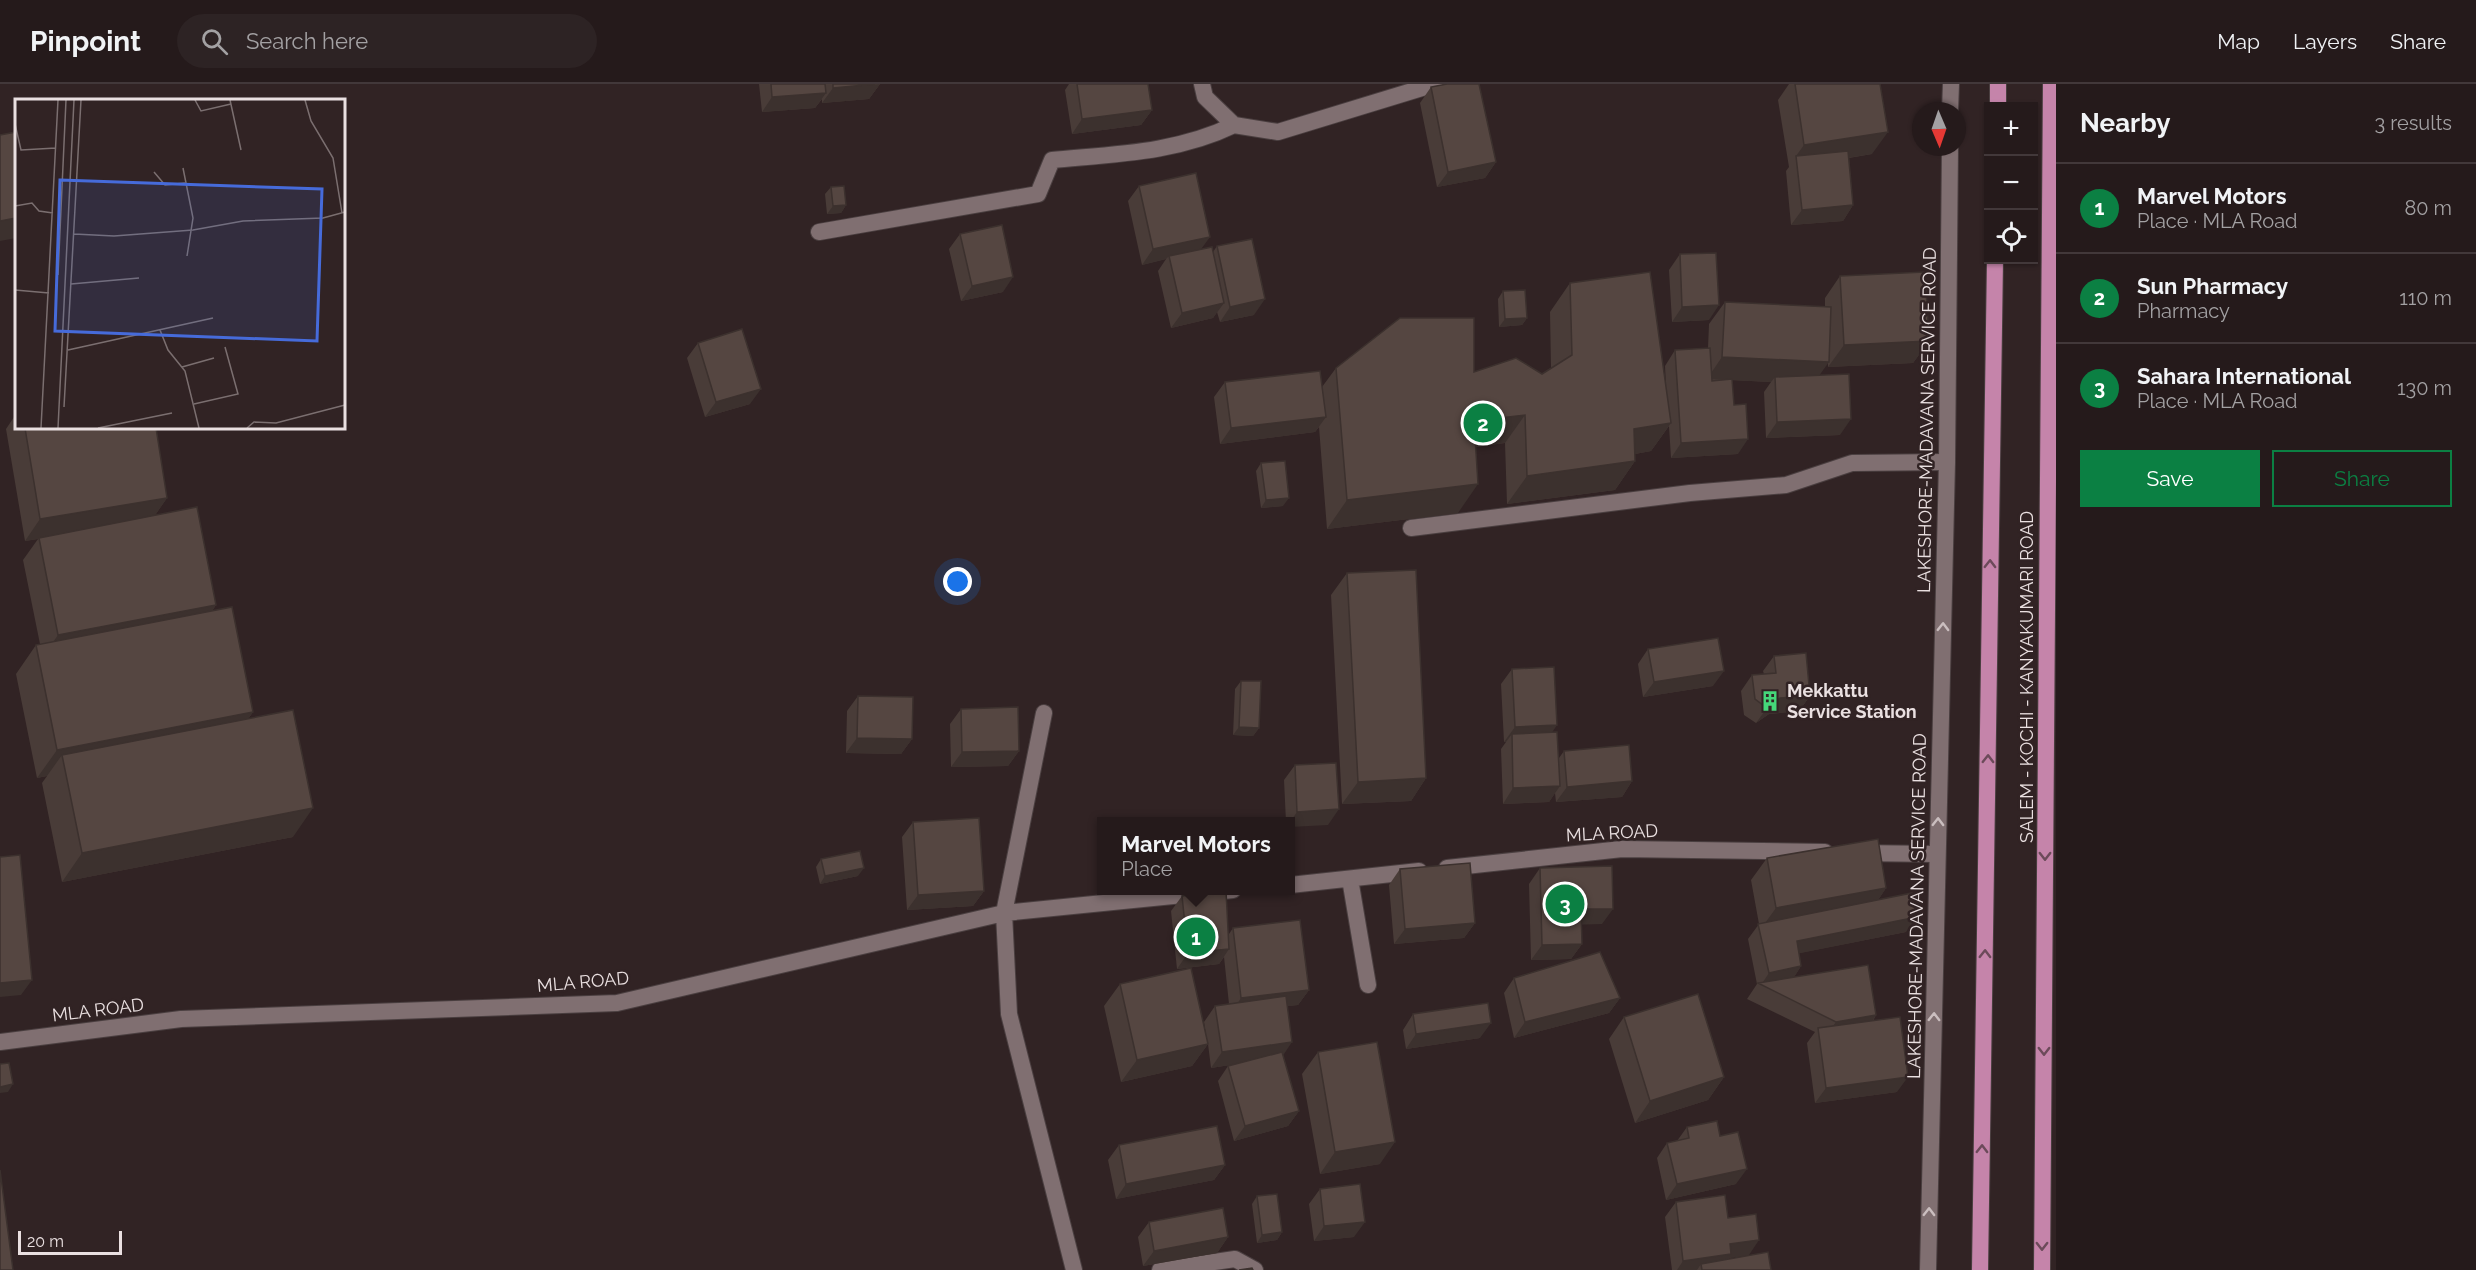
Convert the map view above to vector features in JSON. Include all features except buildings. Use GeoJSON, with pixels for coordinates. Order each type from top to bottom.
{"type":"FeatureCollection","features":[{"type":"Feature","properties":{"kind":"highway"},"geometry":{"type":"LineString","coordinates":[[1998,84],[1998,102]]}},
{"type":"Feature","properties":{"kind":"highway","name":"SALEM - KOCHI - KANYAKUMARI ROAD"},"geometry":{"type":"LineString","coordinates":[[2042,1270],[2051,84]]}},
{"type":"Feature","properties":{"kind":"highway","name":"SALEM - KOCHI - KANYAKUMARI ROAD"},"geometry":{"type":"LineString","coordinates":[[1980,1270],[1995,264]]}},
{"type":"Feature","properties":{"kind":"street"},"geometry":{"type":"LineString","coordinates":[[1202,84],[1205,97],[1234,124],[1278,132],[1435,84]]}},
{"type":"Feature","properties":{"kind":"street"},"geometry":{"type":"LineString","coordinates":[[1950,102],[1951,84]]}},
{"type":"Feature","properties":{"kind":"street"},"geometry":{"type":"LineString","coordinates":[[819,232],[1038,194],[1052,160],[1139,153],[1206,138],[1234,124]]}},
{"type":"Feature","properties":{"kind":"street","name":"LAKESHORE-MADAVANA SERVICE ROAD"},"geometry":{"type":"LineString","coordinates":[[1928,1270],[1947,462],[1950,156]]}},
{"type":"Feature","properties":{"kind":"street"},"geometry":{"type":"LineString","coordinates":[[1411,528],[1690,493],[1786,484],[1852,463],[1947,462]]}},
{"type":"Feature","properties":{"kind":"street"},"geometry":{"type":"LineString","coordinates":[[1044,713],[1004,913],[1009,1014],[1074,1270]]}},
{"type":"Feature","properties":{"kind":"street","name":"MLA ROAD"},"geometry":{"type":"LineString","coordinates":[[1295,884],[1622,849],[1937,854]]}},
{"type":"Feature","properties":{"kind":"street"},"geometry":{"type":"LineString","coordinates":[[1350,879],[1368,985]]}},
{"type":"Feature","properties":{"kind":"street","name":"MLA ROAD"},"geometry":{"type":"LineString","coordinates":[[0,1042],[181,1020],[617,1003],[1004,913],[1191,895]]}},
{"type":"Feature","properties":{"kind":"street"},"geometry":{"type":"LineString","coordinates":[[1160,1270],[1235,1259],[1255,1270]]}},
{"type":"Feature","properties":{"kind":"place","name":"Sun Pharmacy"},"geometry":{"type":"Point","coordinates":[1483,423]}},
{"type":"Feature","properties":{"kind":"place","name":"Mekkattu Service Station"},"geometry":{"type":"Point","coordinates":[1770,701]}},
{"type":"Feature","properties":{"kind":"place","name":"Sahara International"},"geometry":{"type":"Point","coordinates":[1565,904]}},
{"type":"Feature","properties":{"kind":"place","name":"Marvel Motors"},"geometry":{"type":"Point","coordinates":[1196,937]}}]}
